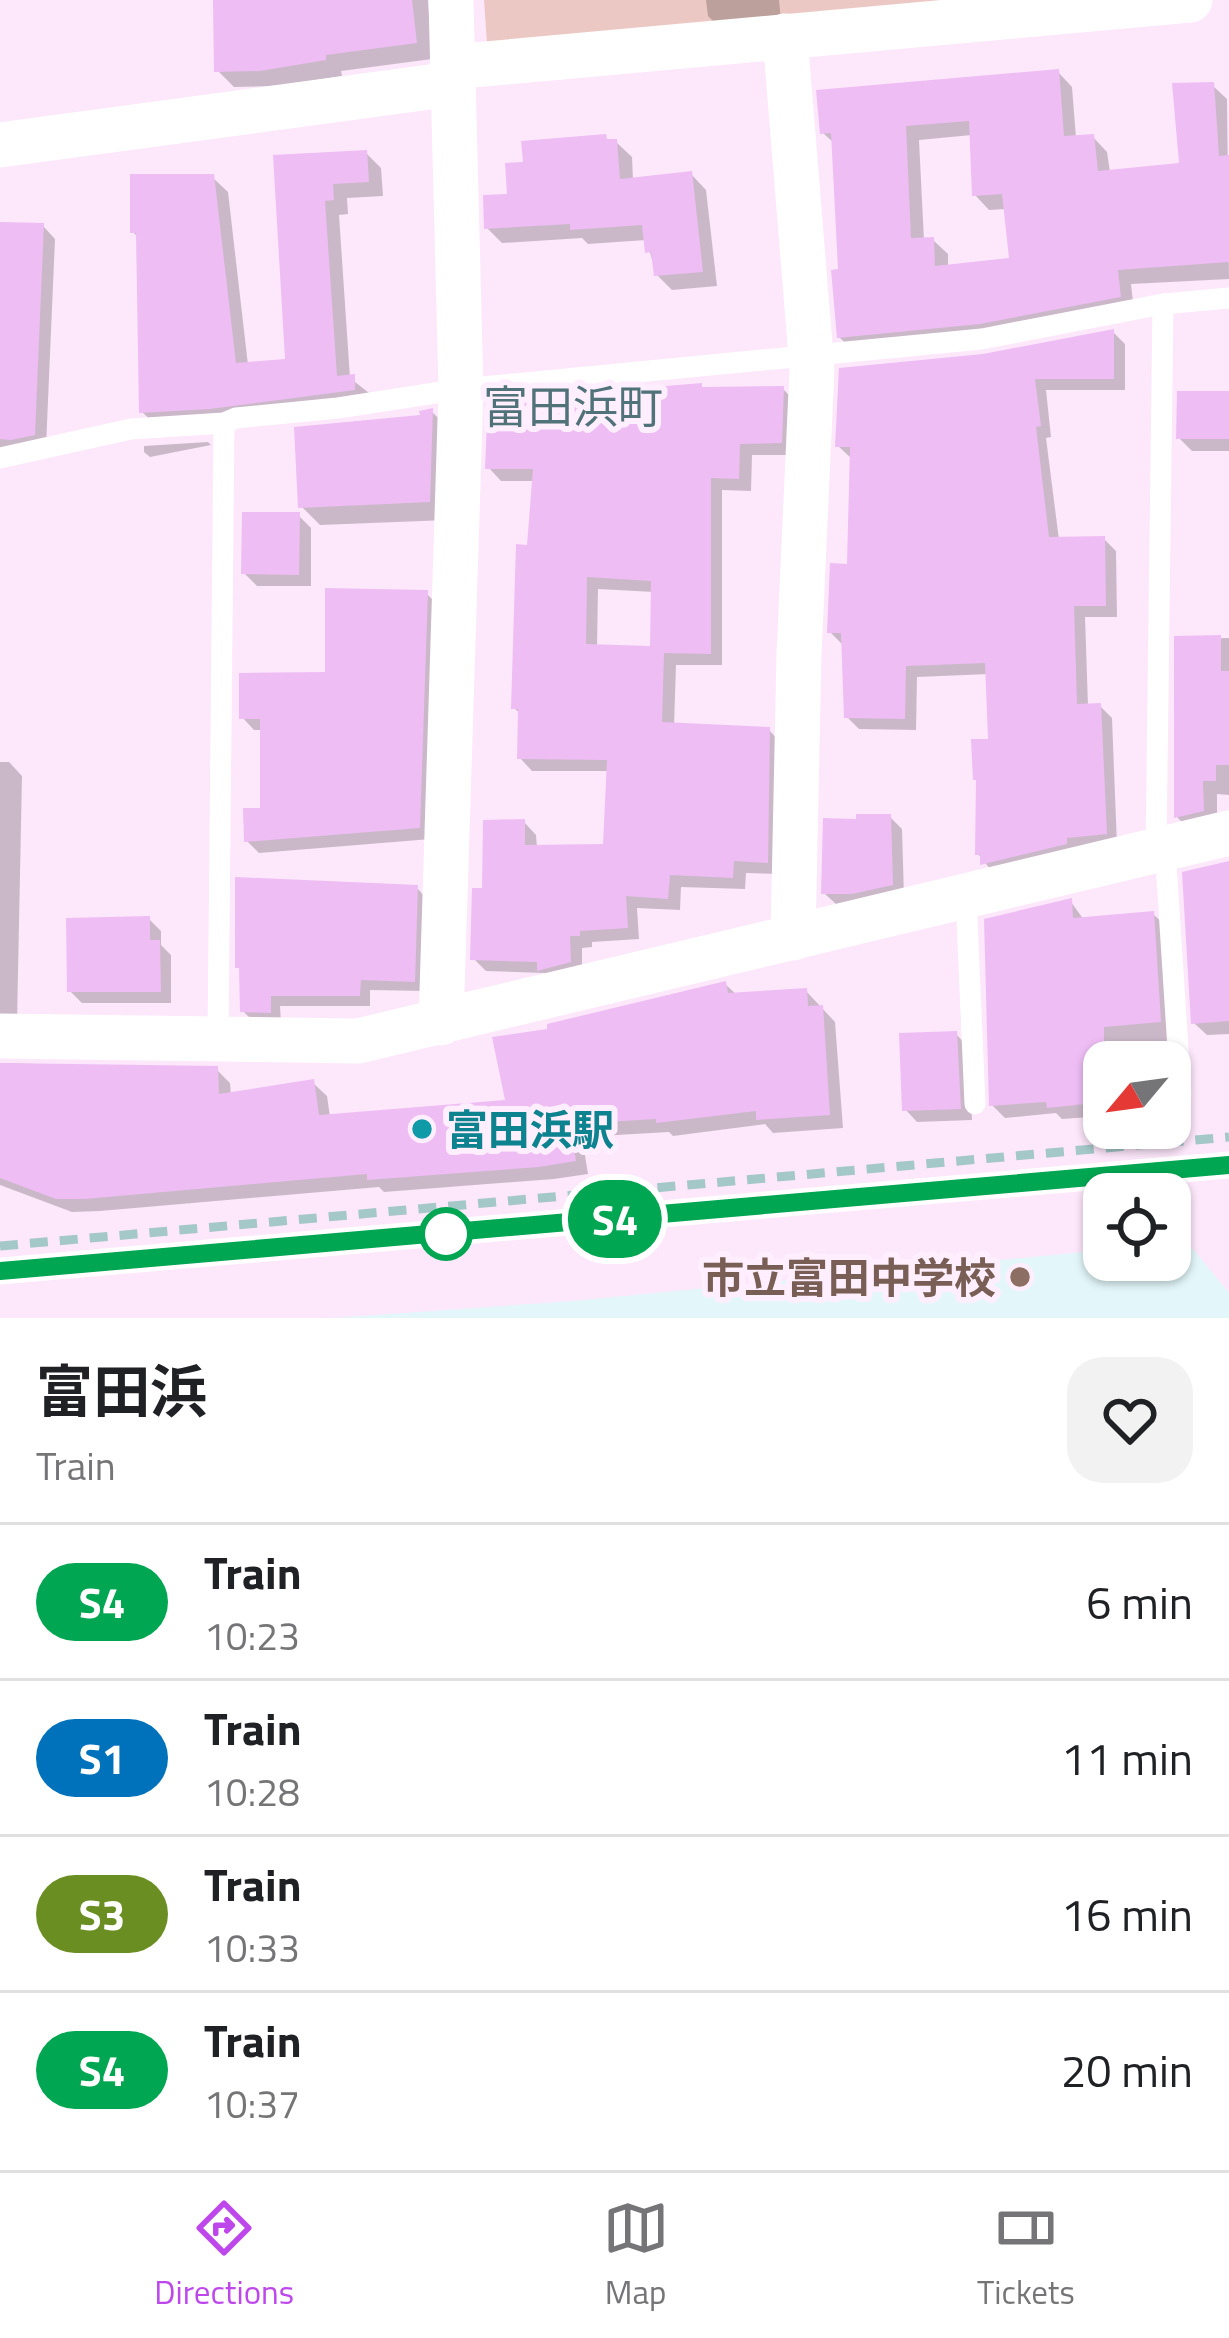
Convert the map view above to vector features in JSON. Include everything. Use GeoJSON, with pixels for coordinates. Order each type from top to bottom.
{"type":"FeatureCollection","features":[{"type":"Feature","properties":{"kind":"street"},"geometry":{"type":"LineString","coordinates":[[441,1023],[461,389],[451,0]]}},
{"type":"Feature","properties":{"kind":"street"},"geometry":{"type":"LineString","coordinates":[[0,146],[452,76],[785,35],[1190,0]]}},
{"type":"Feature","properties":{"kind":"street"},"geometry":{"type":"LineString","coordinates":[[785,35],[811,357],[793,938]]}},
{"type":"Feature","properties":{"kind":"street"},"geometry":{"type":"LineString","coordinates":[[0,1036],[358,1041],[1229,832]]}},
{"type":"Feature","properties":{"kind":"lane"},"geometry":{"type":"LineString","coordinates":[[0,458],[131,429],[224,423],[461,389],[982,338],[1163,304],[1229,298]]}},
{"type":"Feature","properties":{"kind":"lane"},"geometry":{"type":"LineString","coordinates":[[1163,304],[1160,849],[1176,1041]]}},
{"type":"Feature","properties":{"kind":"lane"},"geometry":{"type":"LineString","coordinates":[[218,1039],[224,423]]}},
{"type":"Feature","properties":{"kind":"lane"},"geometry":{"type":"LineString","coordinates":[[966,896],[975,1104]]}},
{"type":"Feature","properties":{"kind":"shaded area"},"geometry":{"type":"Polygon","coordinates":[[[484,0],[995,0],[487,44],[484,0]]]}},
{"type":"Feature","properties":{"kind":"shaded area","name":"市立富田中学校"},"geometry":{"type":"Polygon","coordinates":[[[1191,1248],[1229,1293],[1229,1318],[332,1318],[572,1301],[1083,1252],[1083,1281],[1191,1281],[1191,1248]]]}},
{"type":"Feature","properties":{"kind":"building"},"geometry":{"type":"Polygon","coordinates":[[[213,0],[412,0],[417,43],[326,55],[326,60],[260,71],[214,72],[213,0]]]}},
{"type":"Feature","properties":{"kind":"building"},"geometry":{"type":"Polygon","coordinates":[[[1059,69],[1064,136],[1094,134],[1098,171],[1179,163],[1172,83],[1214,82],[1219,156],[1229,155],[1229,262],[1118,270],[1121,297],[980,324],[837,338],[831,270],[838,269],[831,133],[820,134],[816,90],[1059,69]],[[969,121],[906,126],[911,238],[934,237],[935,266],[1009,258],[1002,194],[972,196],[969,121]]]}},
{"type":"Feature","properties":{"kind":"building"},"geometry":{"type":"Polygon","coordinates":[[[606,134],[607,139],[617,139],[620,179],[692,171],[703,272],[654,276],[642,225],[484,229],[483,195],[507,194],[505,163],[523,162],[521,141],[606,134]]]}},
{"type":"Feature","properties":{"kind":"building"},"geometry":{"type":"Polygon","coordinates":[[[367,150],[369,182],[333,184],[334,200],[325,201],[337,376],[355,374],[355,390],[139,413],[136,233],[130,233],[130,174],[214,174],[236,363],[285,359],[273,155],[367,150]]]}},
{"type":"Feature","properties":{"kind":"building"},"geometry":{"type":"Polygon","coordinates":[[[0,222],[44,223],[35,435],[11,440],[0,439],[0,222]]]}},
{"type":"Feature","properties":{"kind":"building"},"geometry":{"type":"Polygon","coordinates":[[[1114,329],[1114,379],[1035,379],[1049,537],[1105,536],[1106,606],[1074,606],[1077,704],[1101,703],[1107,834],[1067,838],[1067,844],[980,865],[980,855],[975,855],[971,739],[988,739],[985,663],[906,666],[905,719],[844,718],[841,633],[827,633],[830,563],[847,564],[850,447],[835,447],[839,368],[983,354],[1114,329]]]}},
{"type":"Feature","properties":{"kind":"building"},"geometry":{"type":"Polygon","coordinates":[[[702,383],[702,387],[784,386],[782,443],[740,444],[739,479],[711,478],[711,654],[664,653],[662,722],[770,727],[768,863],[734,861],[733,878],[670,875],[668,899],[626,896],[628,928],[580,931],[580,936],[570,936],[571,962],[537,971],[537,962],[470,960],[472,888],[482,888],[483,820],[525,819],[525,845],[603,844],[607,760],[517,759],[518,709],[511,709],[516,544],[527,545],[533,469],[485,469],[488,402],[581,397],[581,393],[702,383]],[[587,577],[586,644],[650,646],[651,581],[587,577]]]}},
{"type":"Feature","properties":{"kind":"building"},"geometry":{"type":"Polygon","coordinates":[[[1177,391],[1229,391],[1229,439],[1176,439],[1177,391]]]}},
{"type":"Feature","properties":{"kind":"building"},"geometry":{"type":"Polygon","coordinates":[[[433,408],[430,502],[298,508],[294,427],[420,415],[419,411],[433,408]]]}},
{"type":"Feature","properties":{"kind":"building"},"geometry":{"type":"Polygon","coordinates":[[[242,512],[300,512],[299,575],[241,574],[242,512]]]}},
{"type":"Feature","properties":{"kind":"building"},"geometry":{"type":"Polygon","coordinates":[[[325,588],[428,590],[420,828],[244,842],[243,808],[260,808],[260,719],[239,719],[239,673],[325,672],[325,588]]]}},
{"type":"Feature","properties":{"kind":"building"},"geometry":{"type":"Polygon","coordinates":[[[1221,635],[1221,671],[1229,671],[1229,765],[1216,765],[1216,781],[1203,781],[1204,811],[1174,818],[1174,636],[1221,635]]]}},
{"type":"Feature","properties":{"kind":"building"},"geometry":{"type":"Polygon","coordinates":[[[856,814],[891,814],[893,885],[852,894],[821,894],[823,818],[856,819],[856,814]]]}},
{"type":"Feature","properties":{"kind":"building"},"geometry":{"type":"Polygon","coordinates":[[[1229,861],[1229,1021],[1191,1024],[1182,872],[1229,861]]]}},
{"type":"Feature","properties":{"kind":"building"},"geometry":{"type":"Polygon","coordinates":[[[235,877],[418,885],[415,982],[361,980],[360,996],[271,996],[271,1013],[240,1012],[235,877]]]}},
{"type":"Feature","properties":{"kind":"building"},"geometry":{"type":"Polygon","coordinates":[[[1072,898],[1073,918],[1154,911],[1161,1022],[1104,1027],[1104,1041],[1083,1041],[1083,1104],[989,1106],[984,919],[1072,898]]]}},
{"type":"Feature","properties":{"kind":"building"},"geometry":{"type":"Polygon","coordinates":[[[150,916],[150,940],[160,940],[161,992],[67,992],[66,918],[150,916]]]}},
{"type":"Feature","properties":{"kind":"building"},"geometry":{"type":"Polygon","coordinates":[[[726,981],[728,993],[807,988],[808,1006],[823,1005],[830,1115],[756,1120],[756,1111],[656,1123],[656,1119],[570,1124],[576,1161],[539,1167],[367,1180],[367,1174],[85,1199],[56,1199],[0,1178],[0,1063],[218,1066],[219,1094],[314,1079],[319,1115],[505,1100],[492,1037],[547,1029],[547,1024],[726,981]]]}},
{"type":"Feature","properties":{"kind":"building"},"geometry":{"type":"Polygon","coordinates":[[[957,1031],[961,1109],[902,1111],[899,1033],[957,1031]]]}},
{"type":"Feature","properties":{"kind":"railway"},"geometry":{"type":"LineString","coordinates":[[0,1246],[1229,1137]]}},
{"type":"Feature","properties":{"kind":"railway"},"geometry":{"type":"LineString","coordinates":[[0,1271],[1229,1165]]}},
{"type":"Feature","properties":{"kind":"train","name":"S4"},"geometry":{"type":"LineString","coordinates":[[0,1271],[1229,1165]]}},
{"type":"Feature","properties":{"kind":"place","name":"富田浜駅"},"geometry":{"type":"Point","coordinates":[422,1129]}},
{"type":"Feature","properties":{"kind":"place","name":"市立富田中学校"},"geometry":{"type":"Point","coordinates":[1020,1277]}},
{"type":"Feature","properties":{"kind":"district","name":"富田浜町"},"geometry":{"type":"Point","coordinates":[573,406]}}]}
